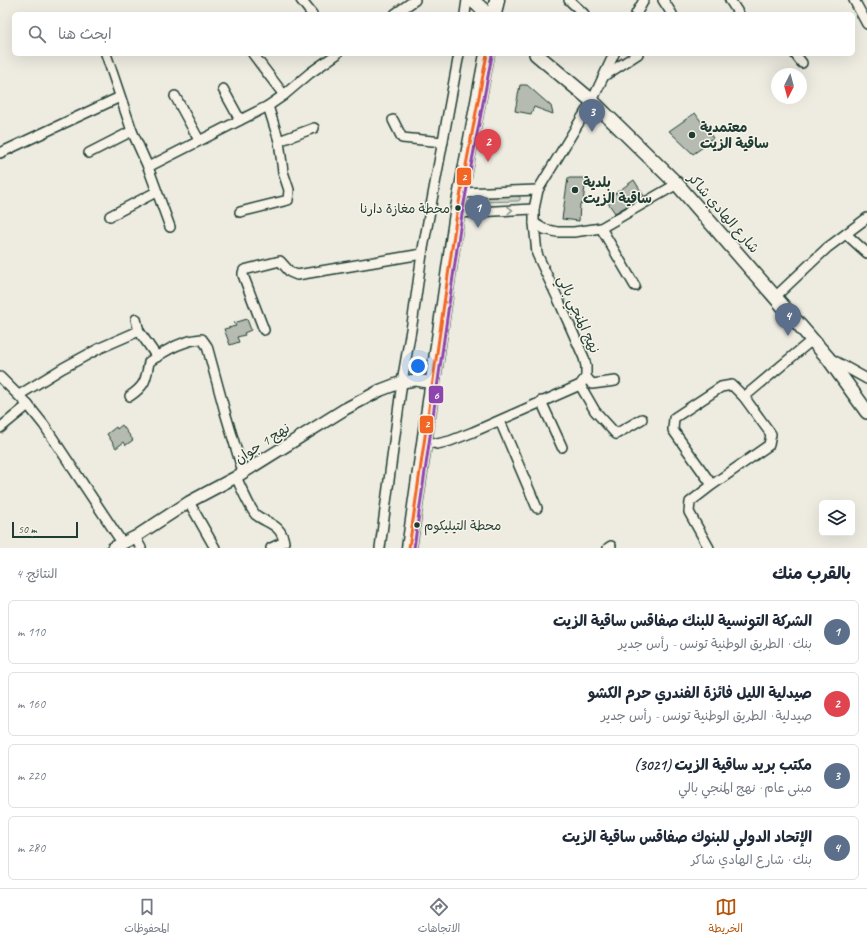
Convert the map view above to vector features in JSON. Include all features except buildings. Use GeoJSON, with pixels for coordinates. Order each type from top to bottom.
{"type":"FeatureCollection","features":[{"type":"Feature","properties":{"kind":"main road"},"geometry":{"type":"LineString","coordinates":[[472,0],[486,12]]}},
{"type":"Feature","properties":{"kind":"main road"},"geometry":{"type":"LineString","coordinates":[[494,12],[497,0]]}},
{"type":"Feature","properties":{"kind":"main road"},"geometry":{"type":"LineString","coordinates":[[409,548],[461,193],[487,56]]}},
{"type":"Feature","properties":{"kind":"main road","name":"شارع الهادي شاكر"},"geometry":{"type":"LineString","coordinates":[[538,56],[592,101],[677,184],[828,358],[867,412]]}},
{"type":"Feature","properties":{"kind":"street"},"geometry":{"type":"LineString","coordinates":[[301,0],[310,12]]}},
{"type":"Feature","properties":{"kind":"street"},"geometry":{"type":"LineString","coordinates":[[397,12],[414,0]]}},
{"type":"Feature","properties":{"kind":"street"},"geometry":{"type":"LineString","coordinates":[[465,12],[466,0]]}},
{"type":"Feature","properties":{"kind":"street"},"geometry":{"type":"LineString","coordinates":[[569,0],[582,12]]}},
{"type":"Feature","properties":{"kind":"street"},"geometry":{"type":"LineString","coordinates":[[637,12],[644,0]]}},
{"type":"Feature","properties":{"kind":"street"},"geometry":{"type":"LineString","coordinates":[[663,0],[671,12]]}},
{"type":"Feature","properties":{"kind":"street"},"geometry":{"type":"LineString","coordinates":[[730,0],[738,12]]}},
{"type":"Feature","properties":{"kind":"street"},"geometry":{"type":"LineString","coordinates":[[854,0],[867,24]]}},
{"type":"Feature","properties":{"kind":"street"},"geometry":{"type":"LineString","coordinates":[[107,56],[132,131],[148,167],[170,227]]}},
{"type":"Feature","properties":{"kind":"street"},"geometry":{"type":"LineString","coordinates":[[255,56],[284,95]]}},
{"type":"Feature","properties":{"kind":"street"},"geometry":{"type":"LineString","coordinates":[[148,167],[268,106],[334,56]]}},
{"type":"Feature","properties":{"kind":"street"},"geometry":{"type":"LineString","coordinates":[[380,548],[402,382],[422,254],[459,56]]}},
{"type":"Feature","properties":{"kind":"street","name":"نهج المنجي بالي"},"geometry":{"type":"LineString","coordinates":[[586,377],[584,358],[537,254],[534,209],[538,190],[592,101],[613,56]]}},
{"type":"Feature","properties":{"kind":"street"},"geometry":{"type":"LineString","coordinates":[[602,77],[635,56]]}},
{"type":"Feature","properties":{"kind":"street"},"geometry":{"type":"LineString","coordinates":[[797,56],[802,63]]}},
{"type":"Feature","properties":{"kind":"street"},"geometry":{"type":"LineString","coordinates":[[223,89],[240,120]]}},
{"type":"Feature","properties":{"kind":"street"},"geometry":{"type":"LineString","coordinates":[[0,153],[120,96]]}},
{"type":"Feature","properties":{"kind":"street"},"geometry":{"type":"LineString","coordinates":[[175,96],[199,140]]}},
{"type":"Feature","properties":{"kind":"street"},"geometry":{"type":"LineString","coordinates":[[240,212],[288,200],[289,190],[283,172],[279,141],[268,106]]}},
{"type":"Feature","properties":{"kind":"street"},"geometry":{"type":"LineString","coordinates":[[393,120],[402,138],[443,142]]}},
{"type":"Feature","properties":{"kind":"street"},"geometry":{"type":"LineString","coordinates":[[279,141],[314,128]]}},
{"type":"Feature","properties":{"kind":"street"},"geometry":{"type":"LineString","coordinates":[[89,153],[132,131]]}},
{"type":"Feature","properties":{"kind":"street"},"geometry":{"type":"LineString","coordinates":[[534,223],[544,229],[557,232],[574,232],[601,228],[677,184]]}},
{"type":"Feature","properties":{"kind":"street"},"geometry":{"type":"LineString","coordinates":[[461,193],[538,190]]}},
{"type":"Feature","properties":{"kind":"street"},"geometry":{"type":"LineString","coordinates":[[110,216],[156,192]]}},
{"type":"Feature","properties":{"kind":"street"},"geometry":{"type":"LineString","coordinates":[[458,213],[534,209]]}},
{"type":"Feature","properties":{"kind":"street"},"geometry":{"type":"LineString","coordinates":[[775,297],[827,248],[867,218]]}},
{"type":"Feature","properties":{"kind":"street"},"geometry":{"type":"LineString","coordinates":[[601,228],[635,286]]}},
{"type":"Feature","properties":{"kind":"street"},"geometry":{"type":"LineString","coordinates":[[846,234],[867,253]]}},
{"type":"Feature","properties":{"kind":"street"},"geometry":{"type":"LineString","coordinates":[[264,330],[243,273],[244,270],[280,261],[290,272],[297,275],[422,254]]}},
{"type":"Feature","properties":{"kind":"street"},"geometry":{"type":"LineString","coordinates":[[136,318],[139,331],[157,357]]}},
{"type":"Feature","properties":{"kind":"street"},"geometry":{"type":"LineString","coordinates":[[18,395],[100,348],[139,331]]}},
{"type":"Feature","properties":{"kind":"street"},"geometry":{"type":"LineString","coordinates":[[130,396],[142,387],[146,380],[149,362],[190,341],[202,339],[207,346],[240,475],[254,513],[270,522],[280,531],[284,542],[271,548]]}},
{"type":"Feature","properties":{"kind":"street"},"geometry":{"type":"LineString","coordinates":[[744,397],[812,340]]}},
{"type":"Feature","properties":{"kind":"street"},"geometry":{"type":"LineString","coordinates":[[828,358],[867,379]]}},
{"type":"Feature","properties":{"kind":"street"},"geometry":{"type":"LineString","coordinates":[[0,377],[28,405],[44,425],[118,546]]}},
{"type":"Feature","properties":{"kind":"street"},"geometry":{"type":"LineString","coordinates":[[424,440],[438,444],[473,432],[580,385],[586,377],[592,384],[615,381]]}},
{"type":"Feature","properties":{"kind":"street","name":"نهج 1 جوان"},"geometry":{"type":"LineString","coordinates":[[118,546],[136,537],[189,502],[240,475],[345,409],[381,390],[402,382],[416,380],[432,383]]}},
{"type":"Feature","properties":{"kind":"street"},"geometry":{"type":"LineString","coordinates":[[580,385],[595,411],[616,434],[642,419]]}},
{"type":"Feature","properties":{"kind":"street"},"geometry":{"type":"LineString","coordinates":[[709,548],[689,512],[690,502],[769,445],[771,434],[744,397],[732,385],[721,387],[674,418],[673,430],[712,485]]}},
{"type":"Feature","properties":{"kind":"street"},"geometry":{"type":"LineString","coordinates":[[541,401],[562,447]]}},
{"type":"Feature","properties":{"kind":"street"},"geometry":{"type":"LineString","coordinates":[[0,428],[28,405]]}},
{"type":"Feature","properties":{"kind":"street"},"geometry":{"type":"LineString","coordinates":[[500,421],[537,508]]}},
{"type":"Feature","properties":{"kind":"street"},"geometry":{"type":"LineString","coordinates":[[189,502],[215,548]]}},
{"type":"Feature","properties":{"kind":"street"},"geometry":{"type":"LineString","coordinates":[[136,537],[141,548]]}},
{"type":"Feature","properties":{"kind":"shaded area"},"geometry":{"type":"Polygon","coordinates":[[[516,195],[520,197],[520,200],[476,201],[479,197],[516,195]]]}},
{"type":"Feature","properties":{"kind":"transit line","name":"2"},"geometry":{"type":"LineString","coordinates":[[409,548],[457,213],[487,56]]}},
{"type":"Feature","properties":{"kind":"transit line","name":"6"},"geometry":{"type":"LineString","coordinates":[[414,548],[462,214],[492,56]]}},
{"type":"Feature","properties":{"kind":"place","name":"مكتب بريد ساقية الزيت (3021)"},"geometry":{"type":"Point","coordinates":[592,132]}},
{"type":"Feature","properties":{"kind":"place","name":"معتمدية ساقية الزيت"},"geometry":{"type":"Point","coordinates":[692,135]}},
{"type":"Feature","properties":{"kind":"place","name":"صيدلية الليل فائزة الفندري حرم الكشو"},"geometry":{"type":"Point","coordinates":[488,162]}},
{"type":"Feature","properties":{"kind":"place","name":"بلدية ساقية الزيت"},"geometry":{"type":"Point","coordinates":[575,190]}},
{"type":"Feature","properties":{"kind":"place","name":"محطة مغازة دارنا"},"geometry":{"type":"Point","coordinates":[458,208]}},
{"type":"Feature","properties":{"kind":"place","name":"الشركة التونسية للبنك صفاقس ساقية الزيت"},"geometry":{"type":"Point","coordinates":[478,228]}},
{"type":"Feature","properties":{"kind":"place","name":"الإتحاد الدولي للبنوك صفاقس ساقية الزيت"},"geometry":{"type":"Point","coordinates":[788,336]}},
{"type":"Feature","properties":{"kind":"place","name":"محطة التيليكوم"},"geometry":{"type":"Point","coordinates":[417,525]}}]}
